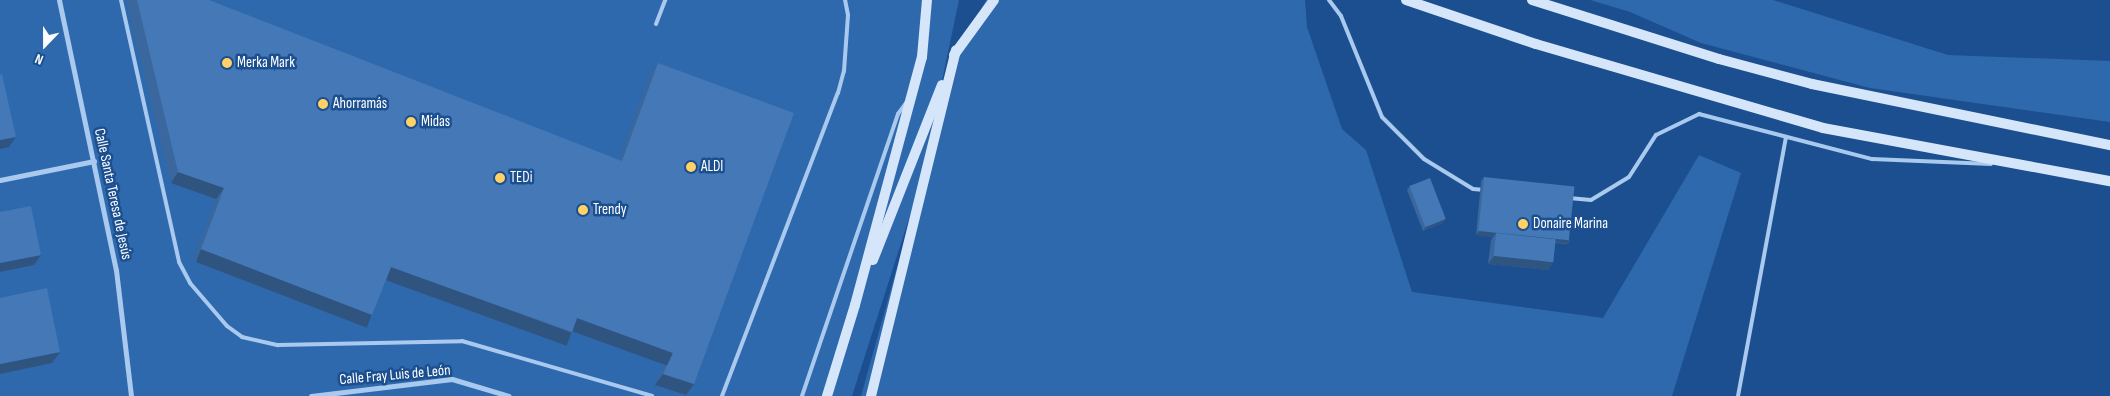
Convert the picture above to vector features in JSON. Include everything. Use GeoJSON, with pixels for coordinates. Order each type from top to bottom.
{"type":"FeatureCollection","features":[{"type":"Feature","properties":{"kind":"main road"},"geometry":{"type":"LineString","coordinates":[[827,396],[855,305],[922,57],[927,0]]}},
{"type":"Feature","properties":{"kind":"main road"},"geometry":{"type":"LineString","coordinates":[[855,305],[956,50],[994,0]]}},
{"type":"Feature","properties":{"kind":"main road"},"geometry":{"type":"LineString","coordinates":[[1406,0],[1536,44],[1823,128],[2110,181]]}},
{"type":"Feature","properties":{"kind":"main road"},"geometry":{"type":"LineString","coordinates":[[1532,0],[1719,59],[1812,84],[2110,145]]}},
{"type":"Feature","properties":{"kind":"main road"},"geometry":{"type":"LineString","coordinates":[[871,396],[956,50]]}},
{"type":"Feature","properties":{"kind":"street","name":"Calle Santa Teresa de Jesús"},"geometry":{"type":"LineString","coordinates":[[59,0],[116,270],[131,396]]}},
{"type":"Feature","properties":{"kind":"street"},"geometry":{"type":"LineString","coordinates":[[0,180],[94,161]]}},
{"type":"Feature","properties":{"kind":"street","name":"Calle Fray Luis de León"},"geometry":{"type":"LineString","coordinates":[[311,396],[452,379],[509,396]]}},
{"type":"Feature","properties":{"kind":"lane"},"geometry":{"type":"LineString","coordinates":[[121,0],[179,262],[190,283],[227,326],[242,337],[278,346],[462,341],[652,396]]}},
{"type":"Feature","properties":{"kind":"lane"},"geometry":{"type":"LineString","coordinates":[[656,24],[665,0]]}},
{"type":"Feature","properties":{"kind":"lane"},"geometry":{"type":"LineString","coordinates":[[722,396],[838,93],[844,71],[848,15],[845,0]]}},
{"type":"Feature","properties":{"kind":"lane"},"geometry":{"type":"LineString","coordinates":[[1328,0],[1341,16],[1382,117],[1424,159],[1473,189],[1493,191]]}},
{"type":"Feature","properties":{"kind":"lane"},"geometry":{"type":"LineString","coordinates":[[802,396],[898,114],[911,98]]}},
{"type":"Feature","properties":{"kind":"lane"},"geometry":{"type":"LineString","coordinates":[[1561,197],[1591,200],[1629,177],[1656,135],[1699,114],[1872,159],[2020,165]]}},
{"type":"Feature","properties":{"kind":"lane"},"geometry":{"type":"LineString","coordinates":[[1738,396],[1786,137]]}},
{"type":"Feature","properties":{"kind":"shaded area"},"geometry":{"type":"Polygon","coordinates":[[[0,0],[959,0],[922,176],[955,60],[986,0],[1305,0],[1307,27],[1342,129],[1366,150],[1412,292],[1603,318],[1699,155],[1741,173],[1672,396],[861,396],[921,181],[852,396],[0,396],[0,0]]]}},
{"type":"Feature","properties":{"kind":"shaded area"},"geometry":{"type":"Polygon","coordinates":[[[1590,0],[1773,0],[1948,55],[2110,61],[2110,122],[1870,88],[1701,43],[1630,12],[1590,0]]]}},
{"type":"Feature","properties":{"kind":"building"},"geometry":{"type":"Polygon","coordinates":[[[137,0],[209,0],[622,161],[658,63],[794,113],[694,384],[663,374],[673,353],[577,318],[572,332],[391,267],[372,315],[201,249],[224,188],[178,172],[137,0]]]}},
{"type":"Feature","properties":{"kind":"building"},"geometry":{"type":"Polygon","coordinates":[[[2,74],[16,137],[0,140],[0,75],[2,74]]]}},
{"type":"Feature","properties":{"kind":"building"},"geometry":{"type":"Polygon","coordinates":[[[1484,177],[1575,187],[1569,240],[1478,231],[1484,177]]]}},
{"type":"Feature","properties":{"kind":"building"},"geometry":{"type":"Polygon","coordinates":[[[1430,178],[1446,219],[1425,227],[1409,186],[1430,178]]]}},
{"type":"Feature","properties":{"kind":"building"},"geometry":{"type":"Polygon","coordinates":[[[31,206],[41,255],[0,263],[0,212],[31,206]]]}},
{"type":"Feature","properties":{"kind":"building"},"geometry":{"type":"Polygon","coordinates":[[[1496,233],[1556,239],[1553,262],[1494,256],[1496,233]]]}},
{"type":"Feature","properties":{"kind":"building"},"geometry":{"type":"Polygon","coordinates":[[[47,288],[60,352],[0,364],[0,298],[47,288]]]}},
{"type":"Feature","properties":{"kind":"place","name":"Merka Mark"},"geometry":{"type":"Point","coordinates":[227,63]}},
{"type":"Feature","properties":{"kind":"place","name":"Ahorramás"},"geometry":{"type":"Point","coordinates":[323,104]}},
{"type":"Feature","properties":{"kind":"place","name":"Midas"},"geometry":{"type":"Point","coordinates":[411,122]}},
{"type":"Feature","properties":{"kind":"place","name":"ALDI"},"geometry":{"type":"Point","coordinates":[691,167]}},
{"type":"Feature","properties":{"kind":"place","name":"TEDi"},"geometry":{"type":"Point","coordinates":[500,178]}},
{"type":"Feature","properties":{"kind":"place","name":"Trendy"},"geometry":{"type":"Point","coordinates":[583,210]}},
{"type":"Feature","properties":{"kind":"place","name":"Donaire Marina"},"geometry":{"type":"Point","coordinates":[1523,224]}}]}
